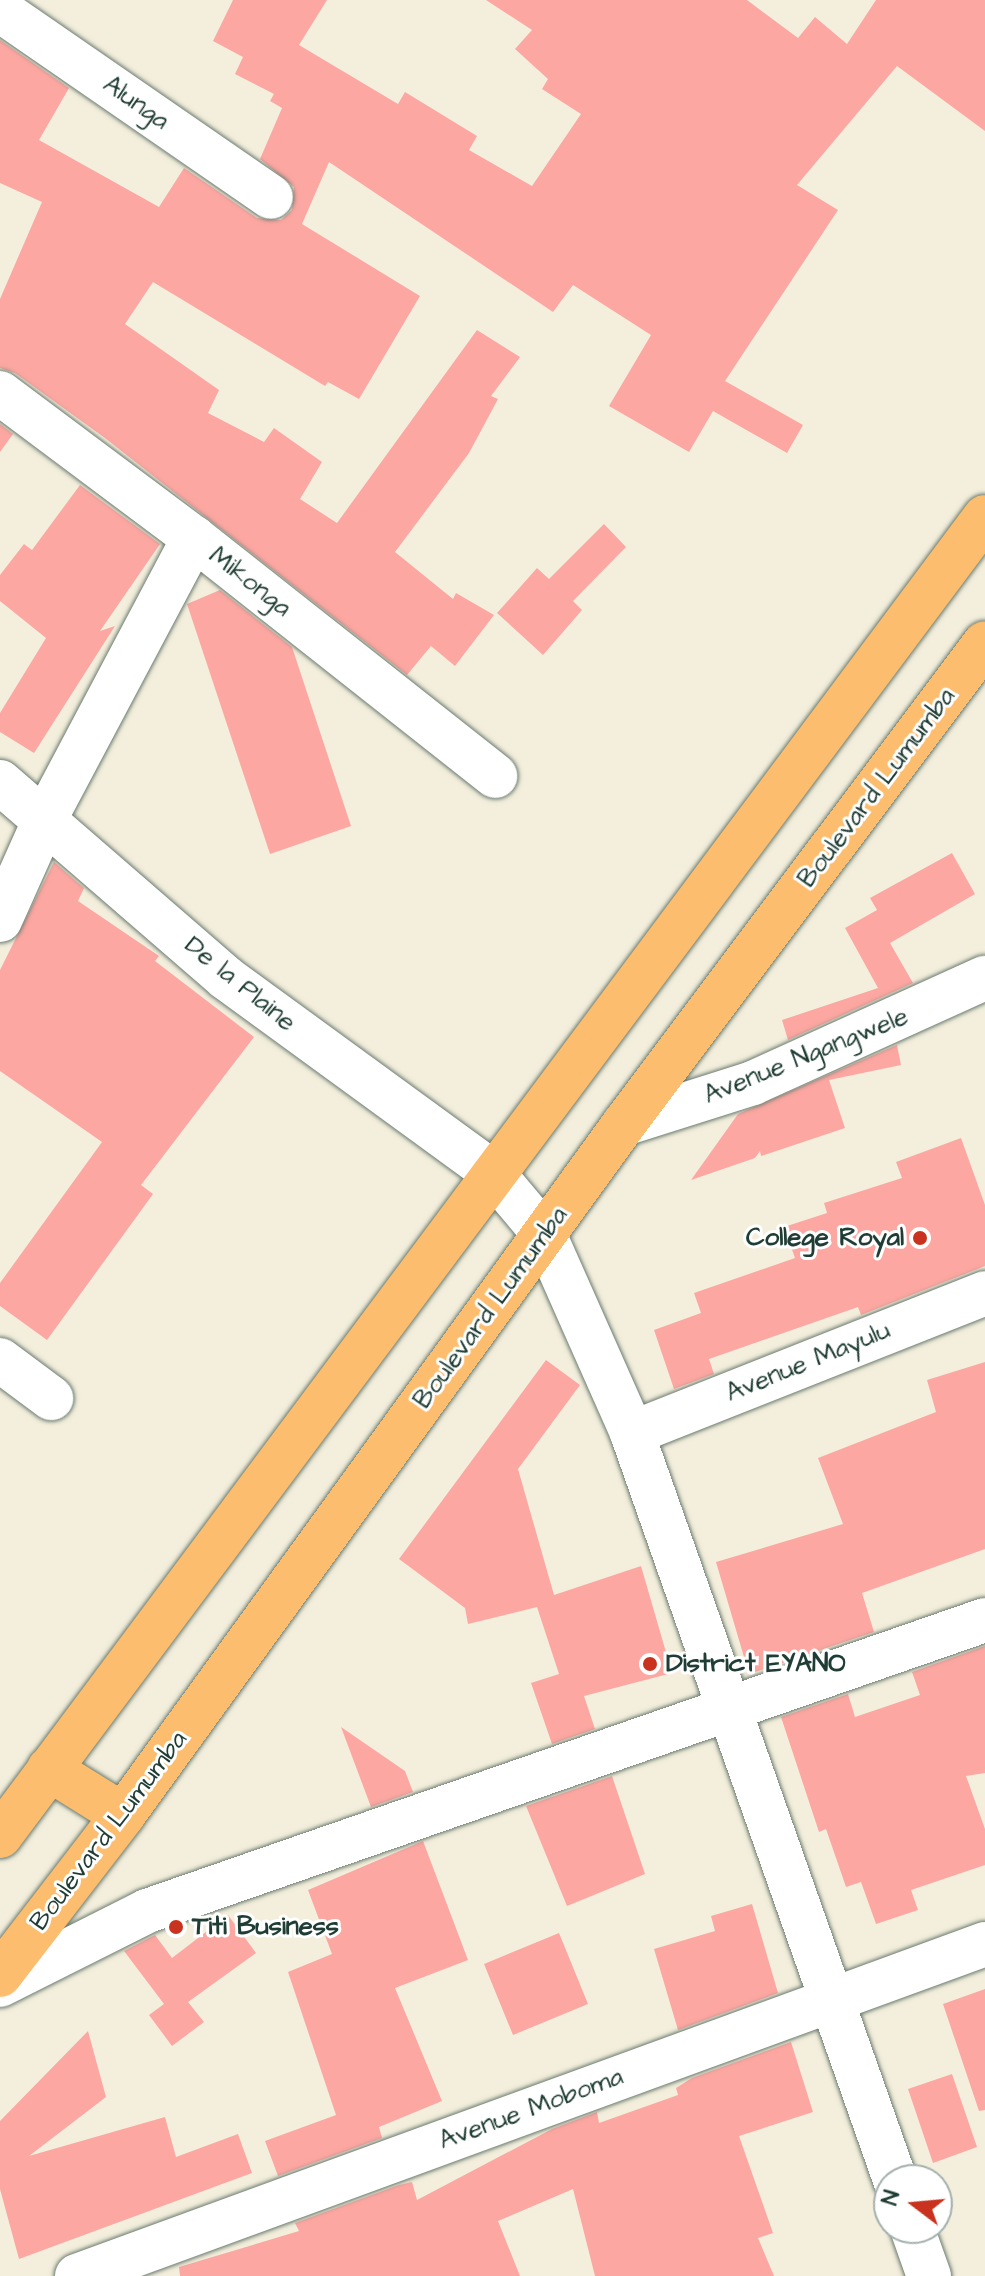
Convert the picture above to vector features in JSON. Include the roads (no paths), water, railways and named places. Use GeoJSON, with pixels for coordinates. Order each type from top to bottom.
{"type":"FeatureCollection","features":[{"type":"Feature","properties":{"kind":"highway"},"geometry":{"type":"LineString","coordinates":[[0,1836],[492,1172],[985,517]]}},
{"type":"Feature","properties":{"kind":"highway","name":"Boulevard Lumumba"},"geometry":{"type":"LineString","coordinates":[[0,1975],[123,1815],[624,1124],[985,643]]}},
{"type":"Feature","properties":{"kind":"highway"},"geometry":{"type":"LineString","coordinates":[[49,1769],[123,1815]]}},
{"type":"Feature","properties":{"kind":"street","name":"Alunga"},"geometry":{"type":"LineString","coordinates":[[0,10],[271,197]]}},
{"type":"Feature","properties":{"kind":"street","name":"Mikonga"},"geometry":{"type":"LineString","coordinates":[[0,393],[194,538],[495,776]]}},
{"type":"Feature","properties":{"kind":"street"},"geometry":{"type":"LineString","coordinates":[[0,920],[46,817],[194,538]]}},
{"type":"Feature","properties":{"kind":"street","name":"De la Plaine"},"geometry":{"type":"LineString","coordinates":[[0,782],[46,817],[226,978],[492,1172],[544,1234],[632,1433],[889,2164]]}},
{"type":"Feature","properties":{"kind":"street","name":"Avenue Ngangwele"},"geometry":{"type":"LineString","coordinates":[[624,1124],[753,1083],[985,978]]}},
{"type":"Feature","properties":{"kind":"street","name":"Avenue Mayulu"},"geometry":{"type":"LineString","coordinates":[[632,1433],[985,1293]]}},
{"type":"Feature","properties":{"kind":"street"},"geometry":{"type":"LineString","coordinates":[[0,1360],[51,1398]]}},
{"type":"Feature","properties":{"kind":"street"},"geometry":{"type":"LineString","coordinates":[[0,1985],[147,1911],[985,1620]]}},
{"type":"Feature","properties":{"kind":"street","name":"Avenue Moboma"},"geometry":{"type":"LineString","coordinates":[[77,2276],[985,1944]]}},
{"type":"Feature","properties":{"kind":"street"},"geometry":{"type":"LineString","coordinates":[[918,2244],[929,2276]]}},
{"type":"Feature","properties":{"kind":"place","name":"College Royal"},"geometry":{"type":"Point","coordinates":[920,1238]}},
{"type":"Feature","properties":{"kind":"place","name":"District EYANO"},"geometry":{"type":"Point","coordinates":[650,1664]}},
{"type":"Feature","properties":{"kind":"place","name":"Titi Business"},"geometry":{"type":"Point","coordinates":[176,1927]}}]}
